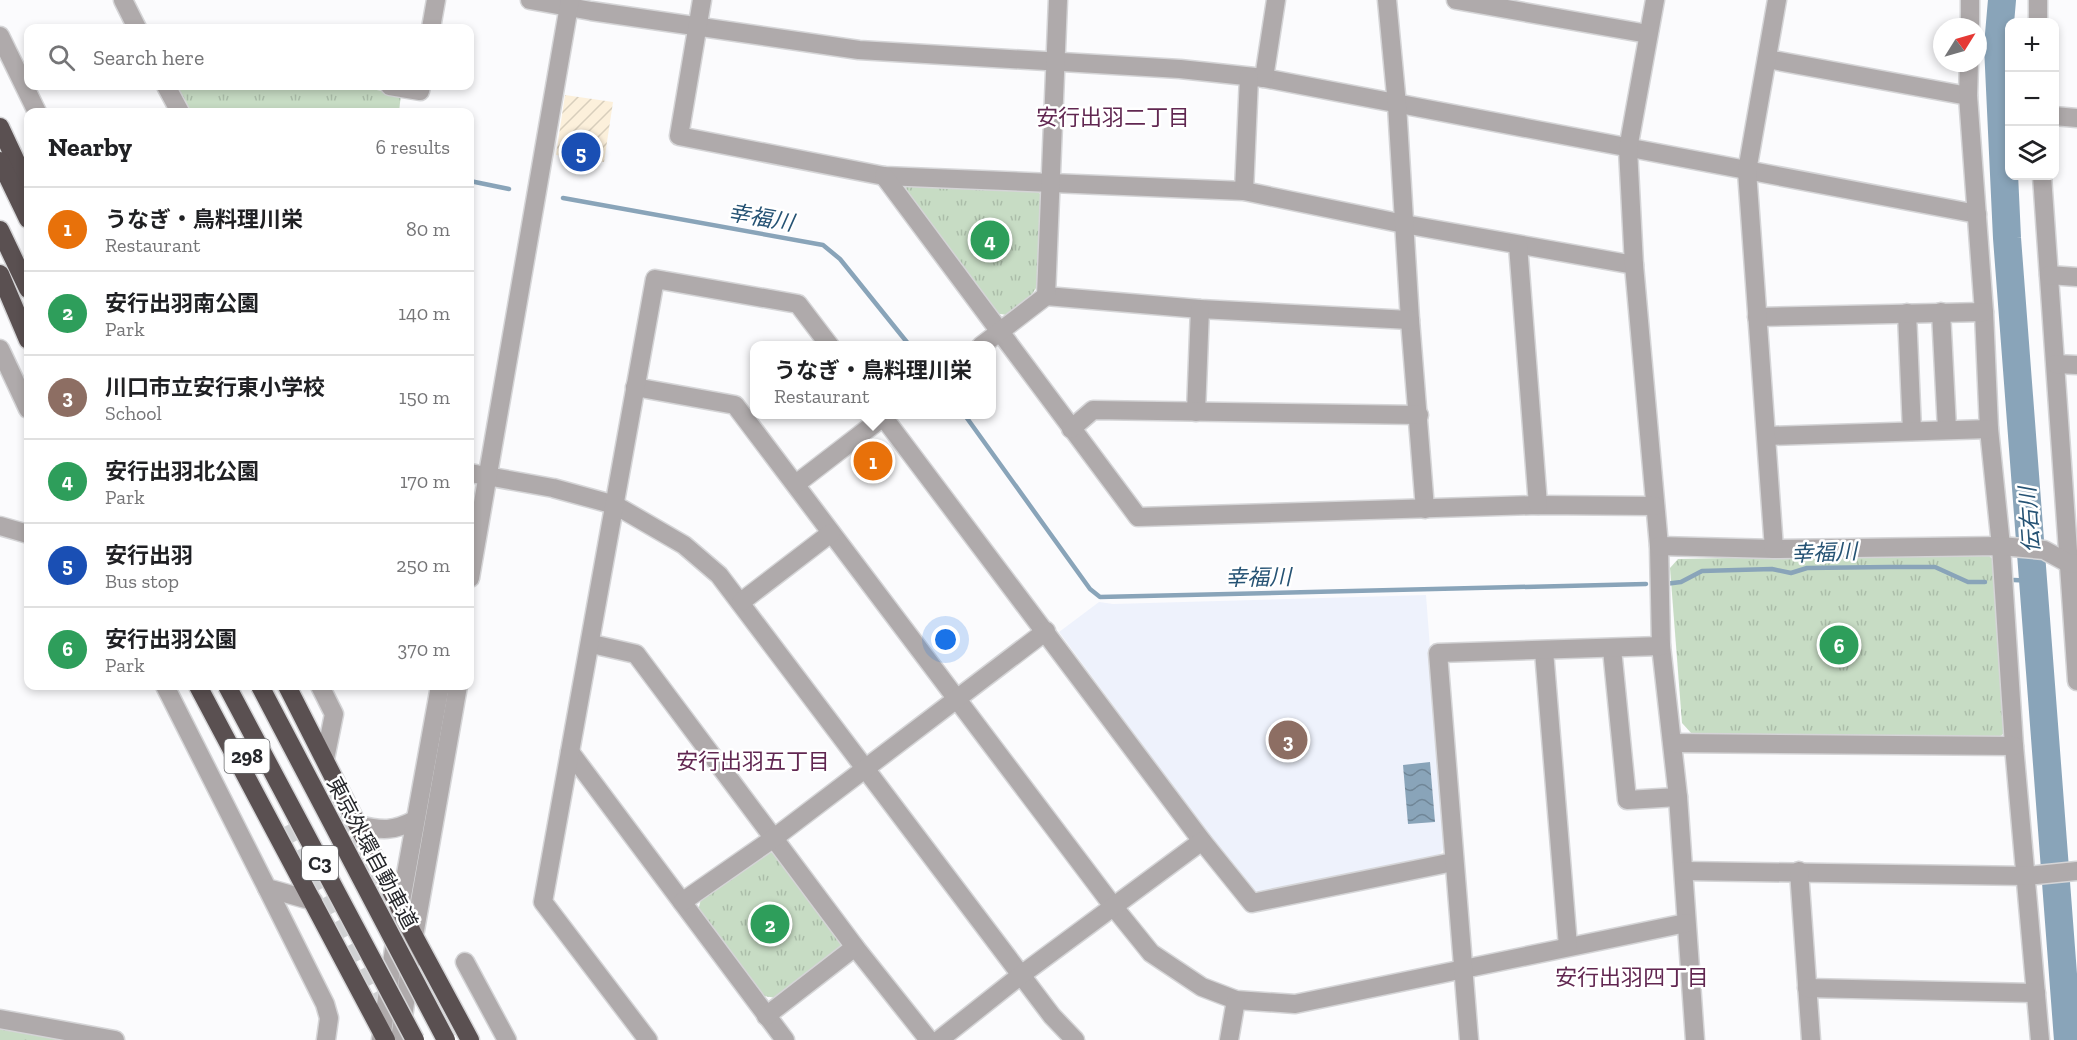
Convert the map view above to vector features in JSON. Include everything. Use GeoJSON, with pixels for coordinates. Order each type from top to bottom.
{"type":"FeatureCollection","features":[{"type":"Feature","properties":{"kind":"highway"},"geometry":{"type":"LineString","coordinates":[[0,127],[24,178]]}},
{"type":"Feature","properties":{"kind":"highway"},"geometry":{"type":"LineString","coordinates":[[0,161],[24,211]]}},
{"type":"Feature","properties":{"kind":"highway"},"geometry":{"type":"LineString","coordinates":[[0,230],[24,281]]}},
{"type":"Feature","properties":{"kind":"highway"},"geometry":{"type":"LineString","coordinates":[[0,266],[24,316]]}},
{"type":"Feature","properties":{"kind":"highway"},"geometry":{"type":"LineString","coordinates":[[0,274],[24,331]]}},
{"type":"Feature","properties":{"kind":"highway"},"geometry":{"type":"LineString","coordinates":[[200,690],[383,1038]]}},
{"type":"Feature","properties":{"kind":"highway","name":"298"},"geometry":{"type":"LineString","coordinates":[[213,690],[284,826]]}},
{"type":"Feature","properties":{"kind":"highway","name":"C3"},"geometry":{"type":"LineString","coordinates":[[229,690],[415,1040]]}},
{"type":"Feature","properties":{"kind":"highway","name":"東京外環自動車道"},"geometry":{"type":"LineString","coordinates":[[262,690],[446,1040]]}},
{"type":"Feature","properties":{"kind":"highway","name":"298"},"geometry":{"type":"LineString","coordinates":[[277,690],[329,792]]}},
{"type":"Feature","properties":{"kind":"highway"},"geometry":{"type":"LineString","coordinates":[[289,690],[414,936],[470,1040]]}},
{"type":"Feature","properties":{"kind":"street"},"geometry":{"type":"LineString","coordinates":[[123,0],[135,24]]}},
{"type":"Feature","properties":{"kind":"street"},"geometry":{"type":"LineString","coordinates":[[432,24],[436,0]]}},
{"type":"Feature","properties":{"kind":"street"},"geometry":{"type":"LineString","coordinates":[[530,0],[569,4],[698,28],[859,50],[1180,69],[1257,78],[1977,214]]}},
{"type":"Feature","properties":{"kind":"street"},"geometry":{"type":"LineString","coordinates":[[702,0],[679,136],[884,177],[1049,181],[1244,190],[1404,224],[1634,265]]}},
{"type":"Feature","properties":{"kind":"street"},"geometry":{"type":"LineString","coordinates":[[1046,296],[1058,0]]}},
{"type":"Feature","properties":{"kind":"street"},"geometry":{"type":"LineString","coordinates":[[1244,190],[1257,78],[1276,0]]}},
{"type":"Feature","properties":{"kind":"street"},"geometry":{"type":"LineString","coordinates":[[1386,0],[1397,105],[1410,320],[1425,509]]}},
{"type":"Feature","properties":{"kind":"street"},"geometry":{"type":"LineString","coordinates":[[1456,0],[1648,34]]}},
{"type":"Feature","properties":{"kind":"street"},"geometry":{"type":"LineString","coordinates":[[1655,0],[1628,149],[1634,265],[1659,546],[1661,646],[1678,797],[1695,1040]]}},
{"type":"Feature","properties":{"kind":"street"},"geometry":{"type":"LineString","coordinates":[[1774,549],[1747,171],[1777,0]]}},
{"type":"Feature","properties":{"kind":"street"},"geometry":{"type":"LineString","coordinates":[[1970,0],[1970,18]]}},
{"type":"Feature","properties":{"kind":"street"},"geometry":{"type":"LineString","coordinates":[[2038,0],[2038,18]]}},
{"type":"Feature","properties":{"kind":"street"},"geometry":{"type":"LineString","coordinates":[[474,526],[478,474],[569,4]]}},
{"type":"Feature","properties":{"kind":"street"},"geometry":{"type":"LineString","coordinates":[[0,36],[24,85]]}},
{"type":"Feature","properties":{"kind":"street"},"geometry":{"type":"LineString","coordinates":[[1767,59],[1968,96]]}},
{"type":"Feature","properties":{"kind":"street"},"geometry":{"type":"LineString","coordinates":[[1969,72],[1968,96],[1984,312],[1989,429],[2002,546],[2014,746],[2028,876],[2040,1040]]}},
{"type":"Feature","properties":{"kind":"street"},"geometry":{"type":"LineString","coordinates":[[26,90],[35,108]]}},
{"type":"Feature","properties":{"kind":"street"},"geometry":{"type":"LineString","coordinates":[[168,90],[178,108]]}},
{"type":"Feature","properties":{"kind":"street"},"geometry":{"type":"LineString","coordinates":[[2059,116],[2077,118]]}},
{"type":"Feature","properties":{"kind":"street"},"geometry":{"type":"LineString","coordinates":[[884,177],[998,333],[1138,517],[1539,505],[1655,506]]}},
{"type":"Feature","properties":{"kind":"street"},"geometry":{"type":"LineString","coordinates":[[2042,180],[2073,563],[2077,681]]}},
{"type":"Feature","properties":{"kind":"street"},"geometry":{"type":"LineString","coordinates":[[1518,245],[1539,505]]}},
{"type":"Feature","properties":{"kind":"street"},"geometry":{"type":"LineString","coordinates":[[2049,275],[2077,277]]}},
{"type":"Feature","properties":{"kind":"street"},"geometry":{"type":"LineString","coordinates":[[648,1040],[543,902],[592,644],[655,279],[798,304],[827,341]]}},
{"type":"Feature","properties":{"kind":"street"},"geometry":{"type":"LineString","coordinates":[[987,341],[1046,296],[1200,309],[1410,320]]}},
{"type":"Feature","properties":{"kind":"street"},"geometry":{"type":"LineString","coordinates":[[1196,412],[1200,309]]}},
{"type":"Feature","properties":{"kind":"street"},"geometry":{"type":"LineString","coordinates":[[1941,312],[1947,429]]}},
{"type":"Feature","properties":{"kind":"street"},"geometry":{"type":"LineString","coordinates":[[1757,317],[1984,312]]}},
{"type":"Feature","properties":{"kind":"street"},"geometry":{"type":"LineString","coordinates":[[1907,313],[1912,431]]}},
{"type":"Feature","properties":{"kind":"street"},"geometry":{"type":"LineString","coordinates":[[0,349],[24,400]]}},
{"type":"Feature","properties":{"kind":"street"},"geometry":{"type":"LineString","coordinates":[[2056,364],[2077,365]]}},
{"type":"Feature","properties":{"kind":"street"},"geometry":{"type":"LineString","coordinates":[[635,387],[735,405],[1113,906],[1151,953],[1202,987],[1236,1000],[1295,1004],[1686,923]]}},
{"type":"Feature","properties":{"kind":"street"},"geometry":{"type":"LineString","coordinates":[[1071,429],[1094,410],[1419,415]]}},
{"type":"Feature","properties":{"kind":"street"},"geometry":{"type":"LineString","coordinates":[[796,484],[879,419]]}},
{"type":"Feature","properties":{"kind":"street"},"geometry":{"type":"LineString","coordinates":[[887,419],[1202,841],[1252,903],[1453,862]]}},
{"type":"Feature","properties":{"kind":"street"},"geometry":{"type":"LineString","coordinates":[[1767,436],[1989,429]]}},
{"type":"Feature","properties":{"kind":"street"},"geometry":{"type":"LineString","coordinates":[[478,474],[554,488],[615,505],[684,545],[719,575],[1020,975],[1052,1016],[1075,1040]]}},
{"type":"Feature","properties":{"kind":"street"},"geometry":{"type":"LineString","coordinates":[[0,526],[24,533]]}},
{"type":"Feature","properties":{"kind":"street"},"geometry":{"type":"LineString","coordinates":[[741,602],[831,533]]}},
{"type":"Feature","properties":{"kind":"street"},"geometry":{"type":"LineString","coordinates":[[1659,546],[1774,549],[2002,546],[2044,550],[2073,563]]}},
{"type":"Feature","properties":{"kind":"street"},"geometry":{"type":"LineString","coordinates":[[682,902],[774,838],[1046,631]]}},
{"type":"Feature","properties":{"kind":"street"},"geometry":{"type":"LineString","coordinates":[[592,644],[636,654],[855,947],[929,1040]]}},
{"type":"Feature","properties":{"kind":"street"},"geometry":{"type":"LineString","coordinates":[[1469,1040],[1438,653],[1661,646]]}},
{"type":"Feature","properties":{"kind":"street"},"geometry":{"type":"LineString","coordinates":[[1612,649],[1628,800],[1678,797]]}},
{"type":"Feature","properties":{"kind":"street"},"geometry":{"type":"LineString","coordinates":[[1544,651],[1568,946]]}},
{"type":"Feature","properties":{"kind":"street"},"geometry":{"type":"LineString","coordinates":[[167,690],[325,1004],[329,1018],[326,1040]]}},
{"type":"Feature","properties":{"kind":"street"},"geometry":{"type":"LineString","coordinates":[[322,690],[334,714],[325,759]]}},
{"type":"Feature","properties":{"kind":"street"},"geometry":{"type":"LineString","coordinates":[[383,1038],[400,907],[439,690]]}},
{"type":"Feature","properties":{"kind":"street"},"geometry":{"type":"LineString","coordinates":[[400,1040],[414,936],[457,690]]}},
{"type":"Feature","properties":{"kind":"street"},"geometry":{"type":"LineString","coordinates":[[1673,743],[2014,746]]}},
{"type":"Feature","properties":{"kind":"street"},"geometry":{"type":"LineString","coordinates":[[570,752],[785,1040]]}},
{"type":"Feature","properties":{"kind":"street"},"geometry":{"type":"LineString","coordinates":[[358,825],[381,831],[397,829],[416,820]]}},
{"type":"Feature","properties":{"kind":"street"},"geometry":{"type":"LineString","coordinates":[[939,1040],[1020,975],[1202,841]]}},
{"type":"Feature","properties":{"kind":"street"},"geometry":{"type":"LineString","coordinates":[[1684,871],[2028,876],[2077,872]]}},
{"type":"Feature","properties":{"kind":"street"},"geometry":{"type":"LineString","coordinates":[[1799,871],[1811,1040]]}},
{"type":"Feature","properties":{"kind":"street"},"geometry":{"type":"LineString","coordinates":[[267,888],[313,901]]}},
{"type":"Feature","properties":{"kind":"street"},"geometry":{"type":"LineString","coordinates":[[766,1016],[855,947]]}},
{"type":"Feature","properties":{"kind":"street"},"geometry":{"type":"LineString","coordinates":[[465,962],[507,1040]]}},
{"type":"Feature","properties":{"kind":"street"},"geometry":{"type":"LineString","coordinates":[[1807,988],[2036,993]]}},
{"type":"Feature","properties":{"kind":"street"},"geometry":{"type":"LineString","coordinates":[[1229,1040],[1236,1000]]}},
{"type":"Feature","properties":{"kind":"street"},"geometry":{"type":"LineString","coordinates":[[0,1019],[115,1040]]}},
{"type":"Feature","properties":{"kind":"shaded area"},"geometry":{"type":"Polygon","coordinates":[[[565,95],[613,102],[604,162],[556,155],[565,95]]]}},
{"type":"Feature","properties":{"kind":"shaded area"},"geometry":{"type":"Polygon","coordinates":[[[1426,595],[1445,847],[1439,855],[1263,895],[1249,889],[1059,632],[1099,602],[1113,604],[1426,595]]]}},
{"type":"Feature","properties":{"kind":"green space"},"geometry":{"type":"Polygon","coordinates":[[[177,90],[376,90],[401,94],[399,108],[187,108],[177,90]]]}},
{"type":"Feature","properties":{"kind":"green space"},"geometry":{"type":"Polygon","coordinates":[[[908,181],[1034,187],[1042,196],[1039,284],[1029,298],[1007,315],[994,313],[904,192],[908,181]]]}},
{"type":"Feature","properties":{"kind":"green space"},"geometry":{"type":"Polygon","coordinates":[[[1986,553],[1997,563],[2008,730],[1998,738],[1692,734],[1682,723],[1670,568],[1678,559],[1986,553]]]}},
{"type":"Feature","properties":{"kind":"green space"},"geometry":{"type":"Polygon","coordinates":[[[764,852],[776,853],[842,938],[841,949],[776,998],[764,996],[698,911],[701,899],[764,852]]]}},
{"type":"Feature","properties":{"kind":"green space"},"geometry":{"type":"Polygon","coordinates":[[[0,1028],[59,1040],[0,1040],[0,1028]]]}},
{"type":"Feature","properties":{"kind":"water"},"geometry":{"type":"Polygon","coordinates":[[[1430,762],[1435,822],[1408,824],[1403,765],[1430,762]]]}},
{"type":"Feature","properties":{"kind":"waterway","name":"伝右川"},"geometry":{"type":"LineString","coordinates":[[2002,0],[1998,46],[2007,238],[2068,1040]]}},
{"type":"Feature","properties":{"kind":"waterway","name":"幸福川"},"geometry":{"type":"LineString","coordinates":[[474,182],[509,189]]}},
{"type":"Feature","properties":{"kind":"waterway","name":"幸福川"},"geometry":{"type":"LineString","coordinates":[[563,198],[823,245],[840,259],[906,341]]}},
{"type":"Feature","properties":{"kind":"waterway","name":"幸福川"},"geometry":{"type":"LineString","coordinates":[[968,419],[1090,589],[1100,597],[1646,584]]}},
{"type":"Feature","properties":{"kind":"waterway","name":"幸福川"},"geometry":{"type":"LineString","coordinates":[[1665,584],[1681,582],[1702,571],[1772,569],[1791,573],[1807,568],[1889,567],[1935,567],[1968,582],[1985,582]]}},
{"type":"Feature","properties":{"kind":"waterway","name":"幸福川"},"geometry":{"type":"LineString","coordinates":[[2014,580],[2033,581]]}},
{"type":"Feature","properties":{"kind":"tunnel"},"geometry":{"type":"LineString","coordinates":[[329,792],[379,885]]}},
{"type":"Feature","properties":{"kind":"tunnel"},"geometry":{"type":"LineString","coordinates":[[284,827],[389,1023]]}},
{"type":"Feature","properties":{"kind":"place","name":"安行出羽"},"geometry":{"type":"Point","coordinates":[581,152]}},
{"type":"Feature","properties":{"kind":"place","name":"安行出羽北公園"},"geometry":{"type":"Point","coordinates":[990,240]}},
{"type":"Feature","properties":{"kind":"place","name":"うなぎ・鳥料理川栄"},"geometry":{"type":"Point","coordinates":[873,461]}},
{"type":"Feature","properties":{"kind":"place","name":"安行出羽公園"},"geometry":{"type":"Point","coordinates":[1839,645]}},
{"type":"Feature","properties":{"kind":"place","name":"川口市立安行東小学校"},"geometry":{"type":"Point","coordinates":[1288,740]}},
{"type":"Feature","properties":{"kind":"place","name":"安行出羽南公園"},"geometry":{"type":"Point","coordinates":[770,924]}},
{"type":"Feature","properties":{"kind":"district","name":"安行出羽二丁目"},"geometry":{"type":"Point","coordinates":[1113,117]}},
{"type":"Feature","properties":{"kind":"district","name":"安行出羽五丁目"},"geometry":{"type":"Point","coordinates":[753,761]}},
{"type":"Feature","properties":{"kind":"district","name":"安行出羽四丁目"},"geometry":{"type":"Point","coordinates":[1632,977]}}]}
